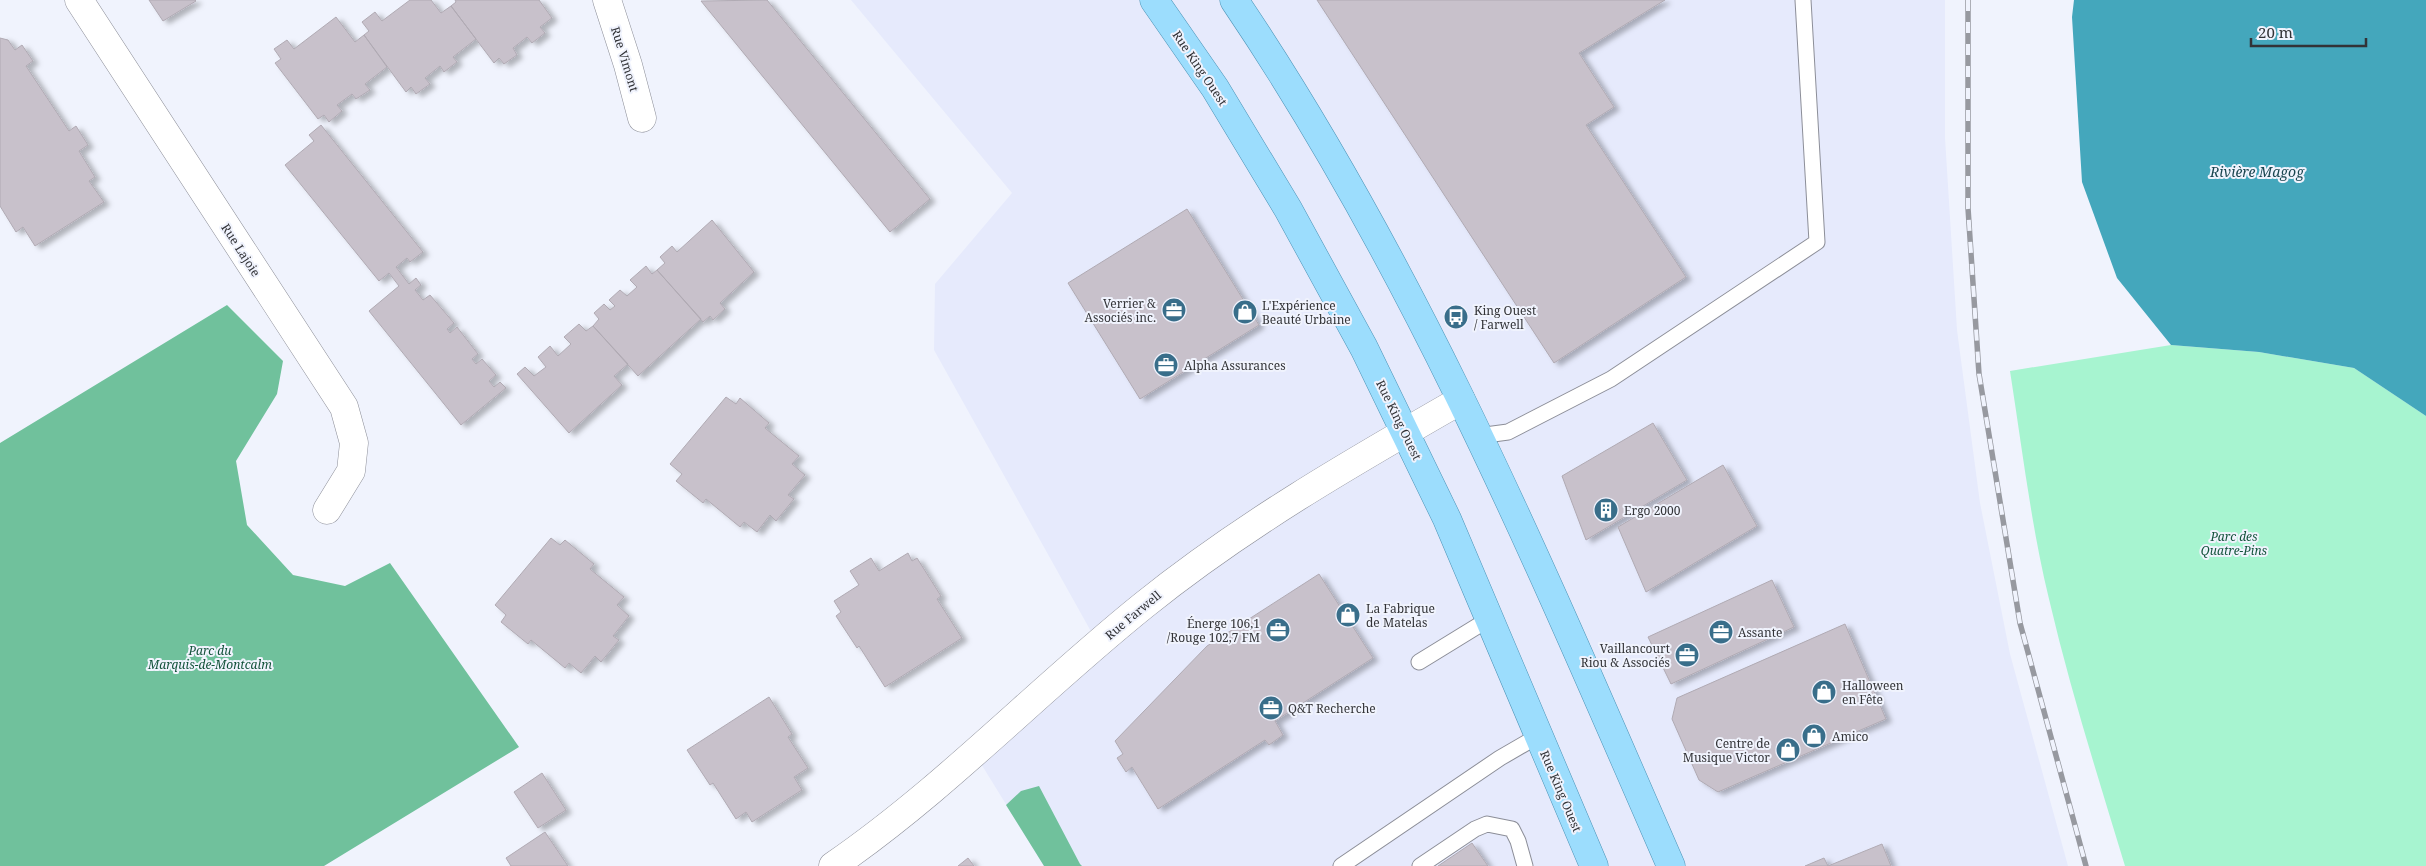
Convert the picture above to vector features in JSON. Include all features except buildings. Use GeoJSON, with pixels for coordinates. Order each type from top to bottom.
{"type":"FeatureCollection","features":[{"type":"Feature","properties":{"kind":"main road","name":"Rue King Ouest"},"geometry":{"type":"LineString","coordinates":[[1154,0],[1214,88],[1288,209],[1364,348],[1447,520],[1594,866]]}},
{"type":"Feature","properties":{"kind":"main road"},"geometry":{"type":"LineString","coordinates":[[1234,0],[1315,129],[1419,313],[1568,631],[1671,866]]}},
{"type":"Feature","properties":{"kind":"street","name":"Rue Lajoie"},"geometry":{"type":"LineString","coordinates":[[79,0],[344,407],[354,443],[351,471],[327,510]]}},
{"type":"Feature","properties":{"kind":"street","name":"Rue Vimont"},"geometry":{"type":"LineString","coordinates":[[607,0],[628,65],[642,118]]}},
{"type":"Feature","properties":{"kind":"street","name":"Rue Farwell"},"geometry":{"type":"LineString","coordinates":[[833,866],[876,837],[937,787],[1098,644],[1191,568],[1331,475],[1461,400]]}},
{"type":"Feature","properties":{"kind":"lane"},"geometry":{"type":"LineString","coordinates":[[1478,436],[1508,432],[1611,379],[1817,242],[1803,0]]}},
{"type":"Feature","properties":{"kind":"lane"},"geometry":{"type":"LineString","coordinates":[[1419,662],[1489,619]]}},
{"type":"Feature","properties":{"kind":"lane"},"geometry":{"type":"LineString","coordinates":[[1341,866],[1500,758],[1538,736]]}},
{"type":"Feature","properties":{"kind":"lane"},"geometry":{"type":"LineString","coordinates":[[1420,866],[1474,829],[1487,824],[1512,829],[1518,841],[1524,866]]}},
{"type":"Feature","properties":{"kind":"shaded area"},"geometry":{"type":"Polygon","coordinates":[[[851,0],[1945,0],[1945,138],[1957,330],[1980,503],[2010,654],[2068,866],[1044,866],[975,754],[1098,644],[934,350],[935,284],[1012,193],[851,0]]]}},
{"type":"Feature","properties":{"kind":"green space","name":"Parc du Marquis-de-Montcalm"},"geometry":{"type":"Polygon","coordinates":[[[227,305],[283,361],[277,394],[236,461],[247,525],[293,575],[345,586],[390,563],[519,747],[324,866],[0,866],[0,443],[227,305]]]}},
{"type":"Feature","properties":{"kind":"green space","name":"Parc des Quatre-Pins"},"geometry":{"type":"Polygon","coordinates":[[[2171,345],[2259,352],[2354,368],[2426,416],[2426,866],[2125,866],[2075,700],[2049,599],[2032,514],[2010,371],[2171,345]]]}},
{"type":"Feature","properties":{"kind":"green space"},"geometry":{"type":"Polygon","coordinates":[[[1039,786],[1082,866],[1044,866],[1006,805],[1021,791],[1039,786]]]}},
{"type":"Feature","properties":{"kind":"water","name":"Rivière Magog"},"geometry":{"type":"Polygon","coordinates":[[[2074,0],[2426,0],[2426,416],[2354,368],[2259,352],[2171,345],[2117,278],[2082,182],[2072,17],[2074,0]]]}},
{"type":"Feature","properties":{"kind":"railway"},"geometry":{"type":"LineString","coordinates":[[1968,0],[1968,208],[1979,374],[2020,623],[2086,866]]}},
{"type":"Feature","properties":{"kind":"place","name":"Verrier & Associés inc."},"geometry":{"type":"Point","coordinates":[1174,310]}},
{"type":"Feature","properties":{"kind":"place","name":"L'Expérience Beauté Urbaine"},"geometry":{"type":"Point","coordinates":[1245,312]}},
{"type":"Feature","properties":{"kind":"place","name":"King Ouest / Farwell"},"geometry":{"type":"Point","coordinates":[1456,317]}},
{"type":"Feature","properties":{"kind":"place","name":"Alpha Assurances"},"geometry":{"type":"Point","coordinates":[1166,365]}},
{"type":"Feature","properties":{"kind":"place","name":"Ergo 2000"},"geometry":{"type":"Point","coordinates":[1606,510]}},
{"type":"Feature","properties":{"kind":"place","name":"La Fabrique de Matelas"},"geometry":{"type":"Point","coordinates":[1348,615]}},
{"type":"Feature","properties":{"kind":"place","name":"Énerge 106,1 /Rouge 102,7 FM"},"geometry":{"type":"Point","coordinates":[1278,630]}},
{"type":"Feature","properties":{"kind":"place","name":"Assante"},"geometry":{"type":"Point","coordinates":[1721,632]}},
{"type":"Feature","properties":{"kind":"place","name":"Vaillancourt Riou & Associés"},"geometry":{"type":"Point","coordinates":[1687,655]}},
{"type":"Feature","properties":{"kind":"place","name":"Halloween en Fête"},"geometry":{"type":"Point","coordinates":[1824,692]}},
{"type":"Feature","properties":{"kind":"place","name":"Q&T Recherche"},"geometry":{"type":"Point","coordinates":[1271,708]}},
{"type":"Feature","properties":{"kind":"place","name":"Amico"},"geometry":{"type":"Point","coordinates":[1814,736]}},
{"type":"Feature","properties":{"kind":"place","name":"Centre de Musique Victor"},"geometry":{"type":"Point","coordinates":[1788,750]}}]}
